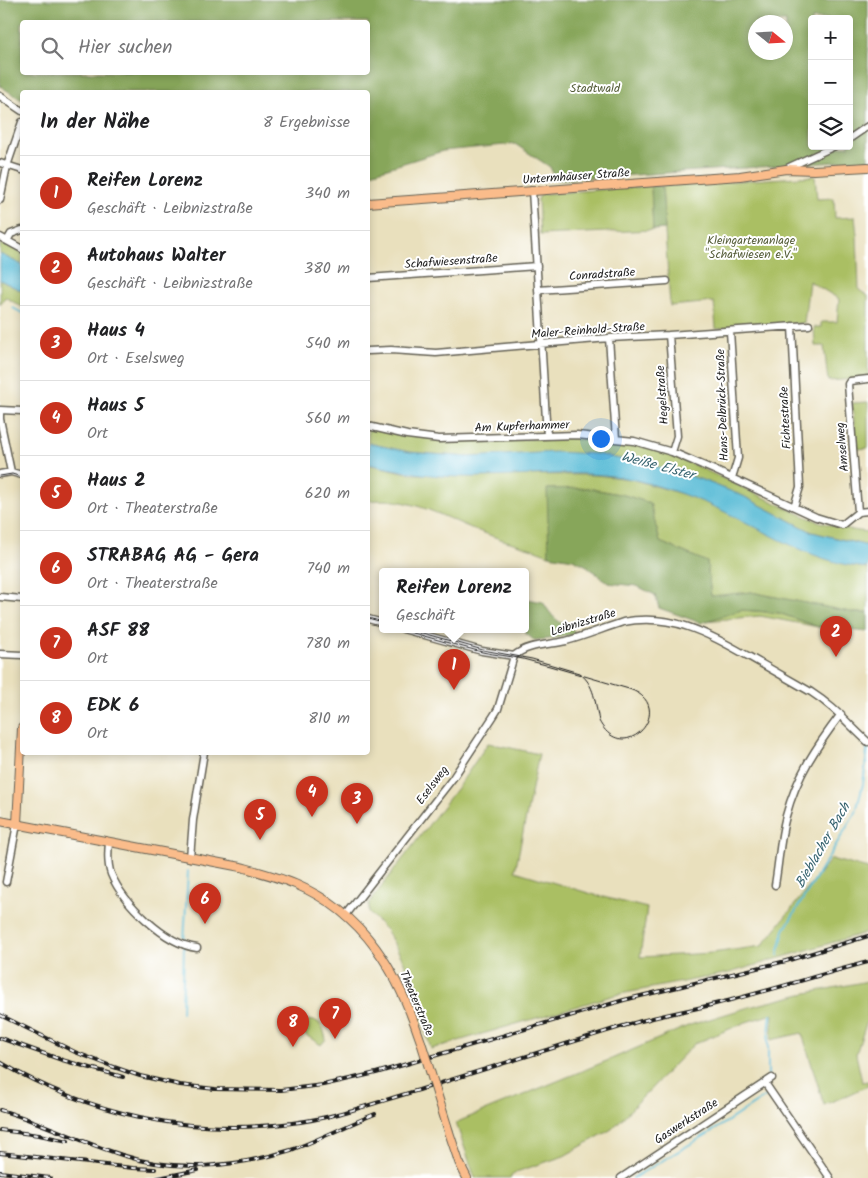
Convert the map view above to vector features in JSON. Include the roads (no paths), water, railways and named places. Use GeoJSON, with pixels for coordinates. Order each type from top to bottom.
{"type":"FeatureCollection","features":[{"type":"Feature","properties":{"kind":"main road","name":"Untermhäuser Straße"},"geometry":{"type":"LineString","coordinates":[[370,203],[740,176],[786,169],[814,170],[868,167]]}},
{"type":"Feature","properties":{"kind":"main road"},"geometry":{"type":"LineString","coordinates":[[17,824],[21,755]]}},
{"type":"Feature","properties":{"kind":"main road","name":"Theaterstraße"},"geometry":{"type":"LineString","coordinates":[[0,821],[241,867],[287,881],[312,892],[346,915],[369,938],[392,971],[412,1014],[449,1132],[467,1178]]}},
{"type":"Feature","properties":{"kind":"street"},"geometry":{"type":"LineString","coordinates":[[0,96],[20,110]]}},
{"type":"Feature","properties":{"kind":"street"},"geometry":{"type":"LineString","coordinates":[[853,136],[868,126]]}},
{"type":"Feature","properties":{"kind":"street"},"geometry":{"type":"LineString","coordinates":[[0,200],[4,165],[20,127]]}},
{"type":"Feature","properties":{"kind":"street","name":"Untermhäuser Straße"},"geometry":{"type":"LineString","coordinates":[[786,169],[826,150]]}},
{"type":"Feature","properties":{"kind":"street"},"geometry":{"type":"LineString","coordinates":[[4,165],[20,169]]}},
{"type":"Feature","properties":{"kind":"street"},"geometry":{"type":"LineString","coordinates":[[532,190],[547,436]]}},
{"type":"Feature","properties":{"kind":"street"},"geometry":{"type":"LineString","coordinates":[[7,241],[11,234],[20,231]]}},
{"type":"Feature","properties":{"kind":"street"},"geometry":{"type":"LineString","coordinates":[[0,237],[20,248]]}},
{"type":"Feature","properties":{"kind":"street","name":"Schafwiesenstraße"},"geometry":{"type":"LineString","coordinates":[[370,278],[537,266]]}},
{"type":"Feature","properties":{"kind":"street","name":"Conradstraße"},"geometry":{"type":"LineString","coordinates":[[538,290],[666,281]]}},
{"type":"Feature","properties":{"kind":"street","name":"Maler-Reinhold-Straße"},"geometry":{"type":"LineString","coordinates":[[370,351],[391,350],[436,353],[609,338],[809,325]]}},
{"type":"Feature","properties":{"kind":"street","name":"Fichtestraße"},"geometry":{"type":"LineString","coordinates":[[792,326],[800,487],[794,507]]}},
{"type":"Feature","properties":{"kind":"street","name":"Hans-Delbrück-Straße"},"geometry":{"type":"LineString","coordinates":[[730,331],[738,458],[732,478]]}},
{"type":"Feature","properties":{"kind":"street","name":"Hegelstraße"},"geometry":{"type":"LineString","coordinates":[[669,335],[676,436],[672,452]]}},
{"type":"Feature","properties":{"kind":"street"},"geometry":{"type":"LineString","coordinates":[[609,338],[616,439]]}},
{"type":"Feature","properties":{"kind":"street","name":"Amselweg"},"geometry":{"type":"LineString","coordinates":[[858,512],[848,384],[850,381],[868,379]]}},
{"type":"Feature","properties":{"kind":"street"},"geometry":{"type":"LineString","coordinates":[[10,472],[0,410],[20,411]]}},
{"type":"Feature","properties":{"kind":"street","name":"Am Kupferhammer"},"geometry":{"type":"LineString","coordinates":[[370,427],[407,436],[439,439],[577,435],[634,442],[672,452],[816,517],[842,525],[858,512]]}},
{"type":"Feature","properties":{"kind":"street"},"geometry":{"type":"LineString","coordinates":[[0,474],[10,472],[20,474]]}},
{"type":"Feature","properties":{"kind":"street"},"geometry":{"type":"LineString","coordinates":[[858,512],[868,511]]}},
{"type":"Feature","properties":{"kind":"street"},"geometry":{"type":"LineString","coordinates":[[0,598],[20,599]]}},
{"type":"Feature","properties":{"kind":"street","name":"Leibnizstraße"},"geometry":{"type":"LineString","coordinates":[[514,656],[518,652],[529,648],[566,641],[632,620],[661,620],[678,623],[706,633],[811,692],[842,714],[866,740]]}},
{"type":"Feature","properties":{"kind":"street"},"geometry":{"type":"LineString","coordinates":[[417,633],[482,651],[514,656]]}},
{"type":"Feature","properties":{"kind":"street"},"geometry":{"type":"LineString","coordinates":[[0,654],[20,655]]}},
{"type":"Feature","properties":{"kind":"street","name":"Eselsweg"},"geometry":{"type":"LineString","coordinates":[[346,915],[452,778],[498,709],[514,656]]}},
{"type":"Feature","properties":{"kind":"street"},"geometry":{"type":"LineString","coordinates":[[775,885],[785,817],[795,788],[813,752],[842,714]]}},
{"type":"Feature","properties":{"kind":"street"},"geometry":{"type":"LineString","coordinates":[[190,858],[193,820],[204,755]]}},
{"type":"Feature","properties":{"kind":"street"},"geometry":{"type":"LineString","coordinates":[[6,882],[17,824]]}},
{"type":"Feature","properties":{"kind":"street"},"geometry":{"type":"LineString","coordinates":[[109,843],[111,873],[122,892],[140,915],[180,944],[197,948]]}},
{"type":"Feature","properties":{"kind":"street","name":"Gaswerkstraße"},"geometry":{"type":"LineString","coordinates":[[621,1178],[772,1078]]}},
{"type":"Feature","properties":{"kind":"street"},"geometry":{"type":"LineString","coordinates":[[764,1083],[830,1178]]}},
{"type":"Feature","properties":{"kind":"water"},"geometry":{"type":"Polygon","coordinates":[[[0,254],[20,264],[20,290],[0,280],[0,254]]]}},
{"type":"Feature","properties":{"kind":"water"},"geometry":{"type":"Polygon","coordinates":[[[370,443],[409,452],[468,457],[555,452],[596,454],[676,471],[743,496],[812,532],[868,546],[868,568],[831,561],[814,555],[707,504],[682,494],[631,479],[590,474],[486,477],[440,476],[370,464],[370,443]]]}},
{"type":"Feature","properties":{"kind":"waterway"},"geometry":{"type":"LineString","coordinates":[[13,308],[20,312]]}},
{"type":"Feature","properties":{"kind":"waterway","name":"Bieblacher Bach"},"geometry":{"type":"LineString","coordinates":[[778,955],[784,930],[856,812],[863,784],[868,745]]}},
{"type":"Feature","properties":{"kind":"waterway"},"geometry":{"type":"LineString","coordinates":[[184,942],[188,871]]}},
{"type":"Feature","properties":{"kind":"waterway"},"geometry":{"type":"LineString","coordinates":[[182,1012],[184,946]]}},
{"type":"Feature","properties":{"kind":"waterway","name":"Bieblacher Bach"},"geometry":{"type":"LineString","coordinates":[[768,1075],[768,1040],[771,1015]]}},
{"type":"Feature","properties":{"kind":"waterway","name":"Bieblacher Bach"},"geometry":{"type":"LineString","coordinates":[[633,1178],[716,1129],[766,1096]]}},
{"type":"Feature","properties":{"kind":"tram line"},"geometry":{"type":"LineString","coordinates":[[0,476],[12,474],[20,476]]}},
{"type":"Feature","properties":{"kind":"tram line"},"geometry":{"type":"LineString","coordinates":[[370,619],[379,621]]}},
{"type":"Feature","properties":{"kind":"tram line"},"geometry":{"type":"LineString","coordinates":[[413,633],[482,652],[536,662],[582,675]]}},
{"type":"Feature","properties":{"kind":"tram line"},"geometry":{"type":"LineString","coordinates":[[422,633],[483,650],[532,659],[582,675]]}},
{"type":"Feature","properties":{"kind":"tram line"},"geometry":{"type":"LineString","coordinates":[[582,675],[629,689],[643,697],[649,708],[648,719],[642,729],[633,737],[622,739],[610,734],[599,721],[591,688],[582,675]]}},
{"type":"Feature","properties":{"kind":"railway"},"geometry":{"type":"LineString","coordinates":[[0,1015],[75,1052],[140,1076],[180,1085],[215,1089],[281,1090],[323,1085],[376,1073],[624,1000],[786,961],[868,936]]}},
{"type":"Feature","properties":{"kind":"railway"},"geometry":{"type":"LineString","coordinates":[[0,1062],[33,1080],[68,1095],[104,1108],[141,1117],[178,1124],[216,1127],[254,1127],[292,1123],[356,1109],[633,1023],[738,998],[868,962]]}},
{"type":"Feature","properties":{"kind":"railway"},"geometry":{"type":"LineString","coordinates":[[0,1038],[62,1060],[123,1077]]}},
{"type":"Feature","properties":{"kind":"railway"},"geometry":{"type":"LineString","coordinates":[[0,1110],[122,1155],[143,1161],[185,1166],[228,1164],[270,1156],[302,1146],[375,1114]]}},
{"type":"Feature","properties":{"kind":"railway"},"geometry":{"type":"LineString","coordinates":[[0,1130],[68,1141]]}},
{"type":"Feature","properties":{"kind":"railway"},"geometry":{"type":"LineString","coordinates":[[0,1153],[155,1169]]}},
{"type":"Feature","properties":{"kind":"railway"},"geometry":{"type":"LineString","coordinates":[[158,1178],[198,1170]]}},
{"type":"Feature","properties":{"kind":"railway"},"geometry":{"type":"LineString","coordinates":[[0,1172],[50,1178]]}},
{"type":"Feature","properties":{"kind":"place","name":"Autohaus Walter"},"geometry":{"type":"Point","coordinates":[836,657]}},
{"type":"Feature","properties":{"kind":"place","name":"Reifen Lorenz"},"geometry":{"type":"Point","coordinates":[454,690]}},
{"type":"Feature","properties":{"kind":"place","name":"Haus 5"},"geometry":{"type":"Point","coordinates":[312,817]}},
{"type":"Feature","properties":{"kind":"place","name":"Haus 4"},"geometry":{"type":"Point","coordinates":[357,824]}},
{"type":"Feature","properties":{"kind":"place","name":"Haus 2"},"geometry":{"type":"Point","coordinates":[260,840]}},
{"type":"Feature","properties":{"kind":"place","name":"STRABAG AG - Gera"},"geometry":{"type":"Point","coordinates":[205,924]}},
{"type":"Feature","properties":{"kind":"place","name":"ASF 88"},"geometry":{"type":"Point","coordinates":[335,1039]}},
{"type":"Feature","properties":{"kind":"place","name":"EDK 6"},"geometry":{"type":"Point","coordinates":[293,1047]}},
{"type":"Feature","properties":{"kind":"park label","name":"Stadtwald"},"geometry":{"type":"Point","coordinates":[595,88]}},
{"type":"Feature","properties":{"kind":"park label","name":"Kleingartenanlage \"Schafwiesen e.V.\""},"geometry":{"type":"Point","coordinates":[751,247]}},
{"type":"Feature","properties":{"kind":"water label","name":"Weiße Elster"},"geometry":{"type":"Point","coordinates":[658,465]}}]}
